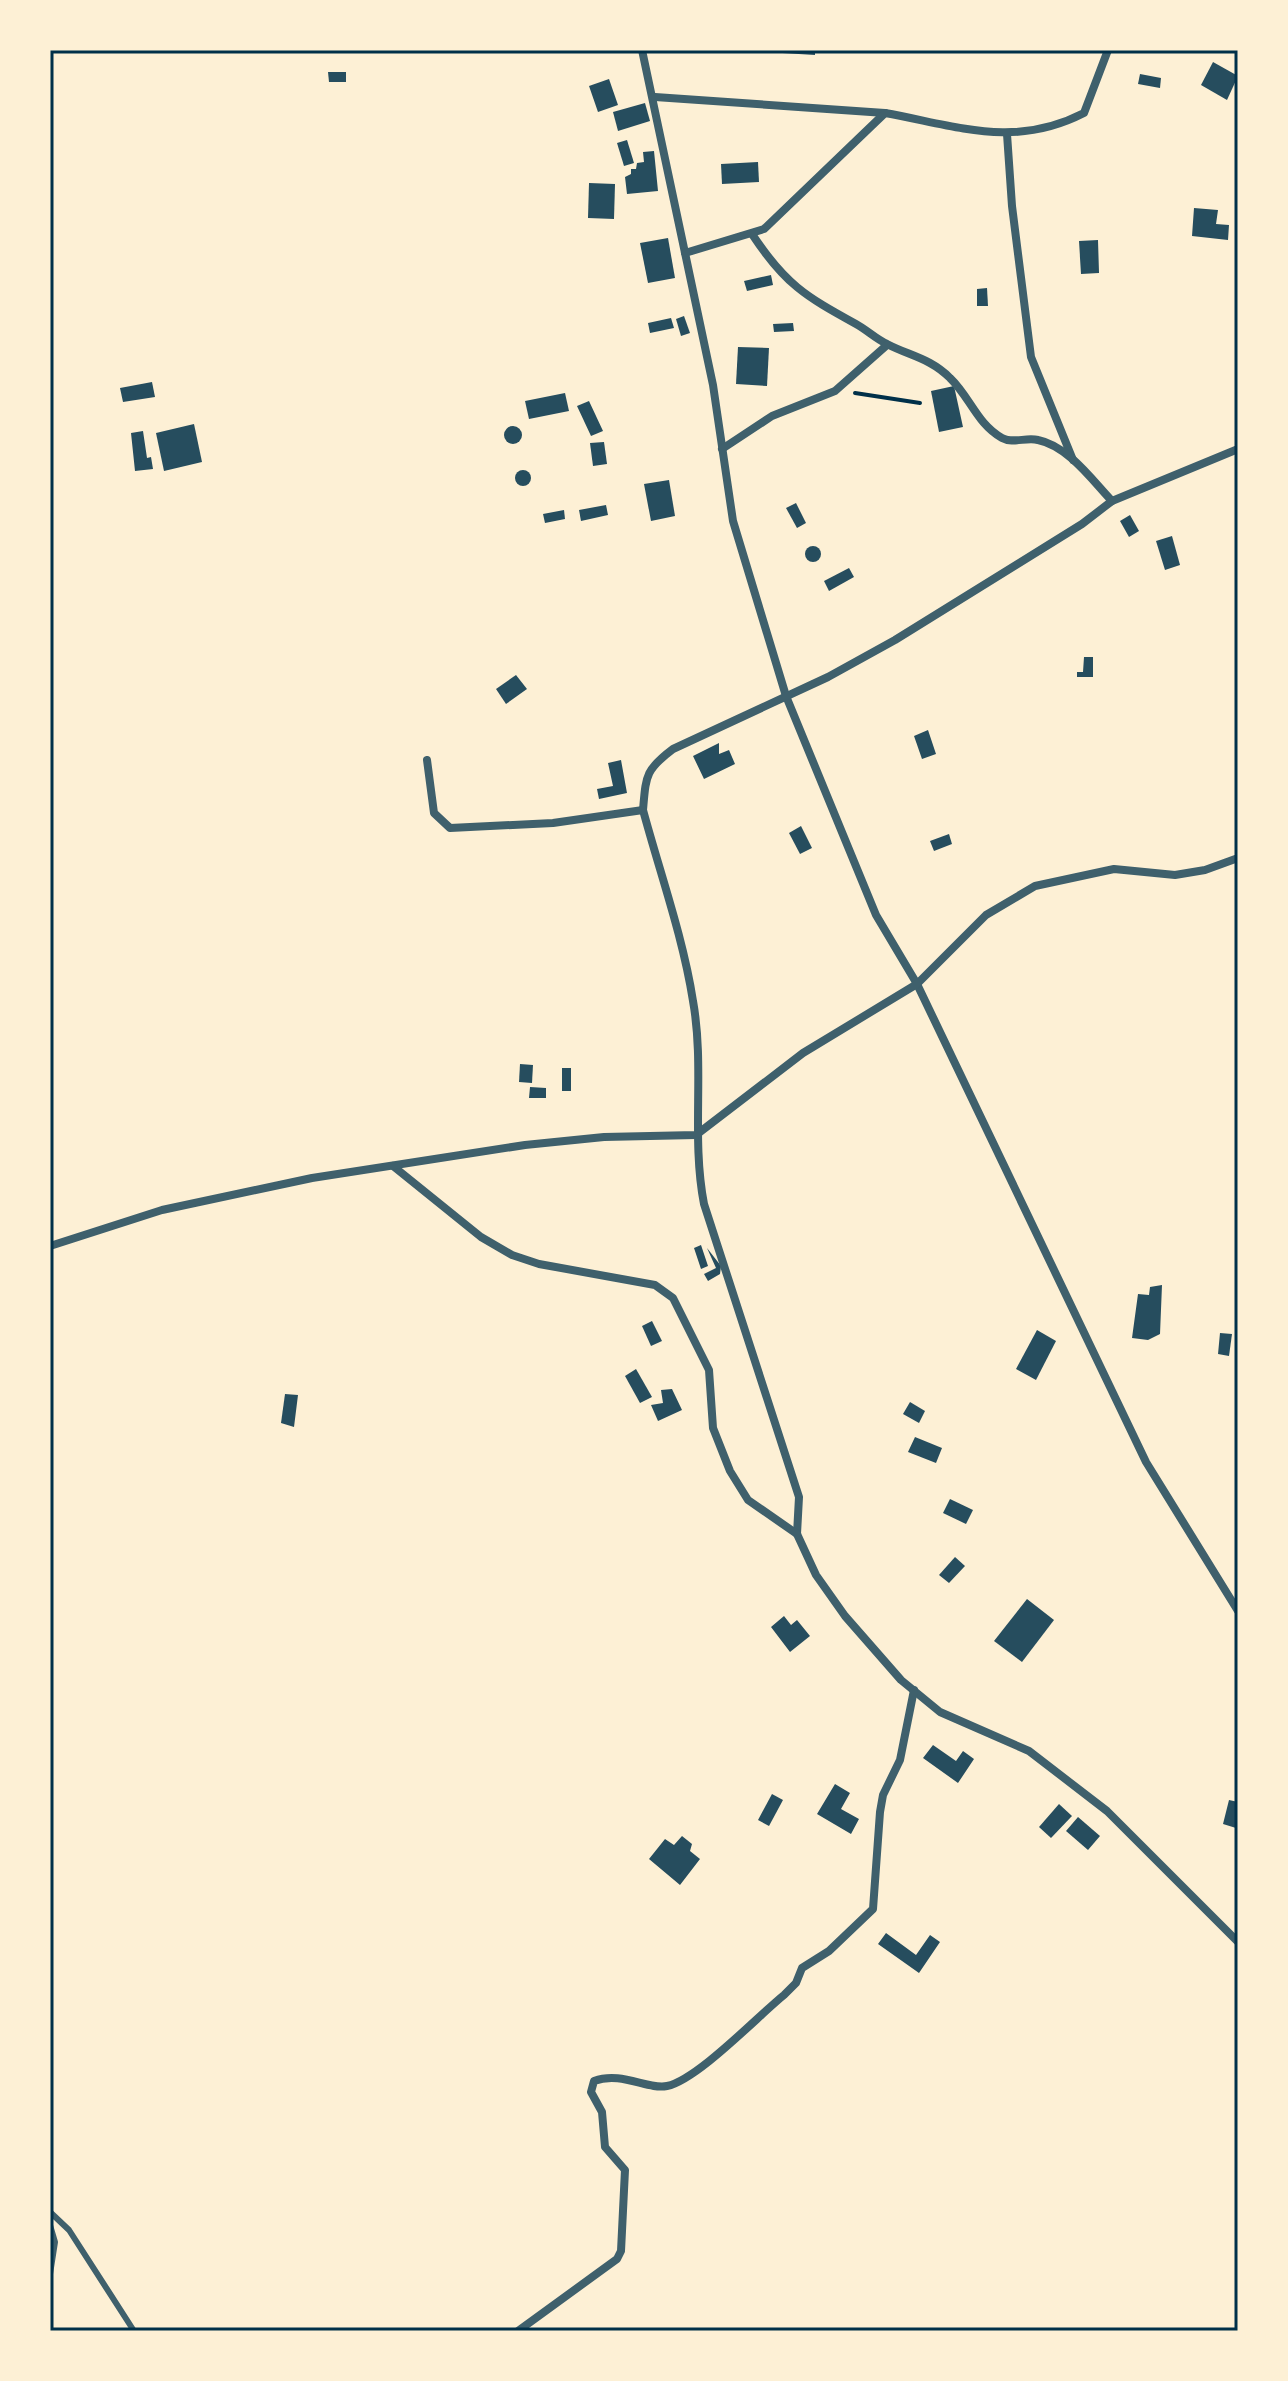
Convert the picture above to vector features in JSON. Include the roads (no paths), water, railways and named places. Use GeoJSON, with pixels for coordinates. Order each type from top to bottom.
{"type":"FeatureCollection","features":[{"type":"Feature","properties":{"kind":"street"},"geometry":{"type":"LineString","coordinates":[[642,50],[655,97],[713,385],[733,521],[786,696],[876,915],[917,984],[1146,1462],[1238,1611]]}},
{"type":"Feature","properties":{"kind":"street"},"geometry":{"type":"LineString","coordinates":[[655,97],[885,113],[1007,134],[1046,131],[1084,113],[1108,50]]}},
{"type":"Feature","properties":{"kind":"street"},"geometry":{"type":"LineString","coordinates":[[685,253],[752,234],[779,216],[885,113]]}},
{"type":"Feature","properties":{"kind":"street"},"geometry":{"type":"LineString","coordinates":[[1007,134],[1012,206],[1031,357],[1074,460]]}},
{"type":"Feature","properties":{"kind":"street"},"geometry":{"type":"LineString","coordinates":[[752,234],[774,266],[796,289],[887,345],[915,353],[951,378],[975,414],[1004,439],[1039,440],[1074,460],[1112,501]]}},
{"type":"Feature","properties":{"kind":"street"},"geometry":{"type":"LineString","coordinates":[[722,449],[772,416],[835,391],[887,345]]}},
{"type":"Feature","properties":{"kind":"street"},"geometry":{"type":"LineString","coordinates":[[1238,449],[1112,501],[1082,524],[895,640],[673,749],[651,765],[646,777],[643,810],[693,1001],[697,1042],[697,1167],[704,1204],[799,1497],[797,1534],[816,1575],[845,1616],[914,1690],[940,1712],[1029,1751],[1107,1811],[1238,1942]]}},
{"type":"Feature","properties":{"kind":"street"},"geometry":{"type":"LineString","coordinates":[[427,760],[434,813],[450,828],[553,823],[643,810]]}},
{"type":"Feature","properties":{"kind":"street"},"geometry":{"type":"LineString","coordinates":[[50,1246],[162,1210],[312,1178],[568,1140],[696,1135],[803,1053],[917,984],[986,915],[1035,886],[1114,869],[1175,875],[1205,870],[1238,858]]}},
{"type":"Feature","properties":{"kind":"street"},"geometry":{"type":"LineString","coordinates":[[393,1166],[481,1237],[512,1255],[539,1264],[655,1285],[673,1298],[709,1370],[713,1428],[730,1471],[748,1500],[797,1534]]}},
{"type":"Feature","properties":{"kind":"street"},"geometry":{"type":"LineString","coordinates":[[518,2331],[617,2259],[621,2251],[625,2170],[605,2147],[602,2112],[591,2092],[594,2081],[627,2078],[659,2086],[676,2082],[711,2058],[784,1995],[796,1983],[802,1968],[829,1951],[873,1909],[883,1795],[900,1760],[914,1690]]}},
{"type":"Feature","properties":{"kind":"lane"},"geometry":{"type":"LineString","coordinates":[[50,2212],[69,2230],[134,2331]]}},
{"type":"Feature","properties":{"kind":"lane"},"geometry":{"type":"LineString","coordinates":[[50,2225],[55,2242],[50,2274]]}}]}
